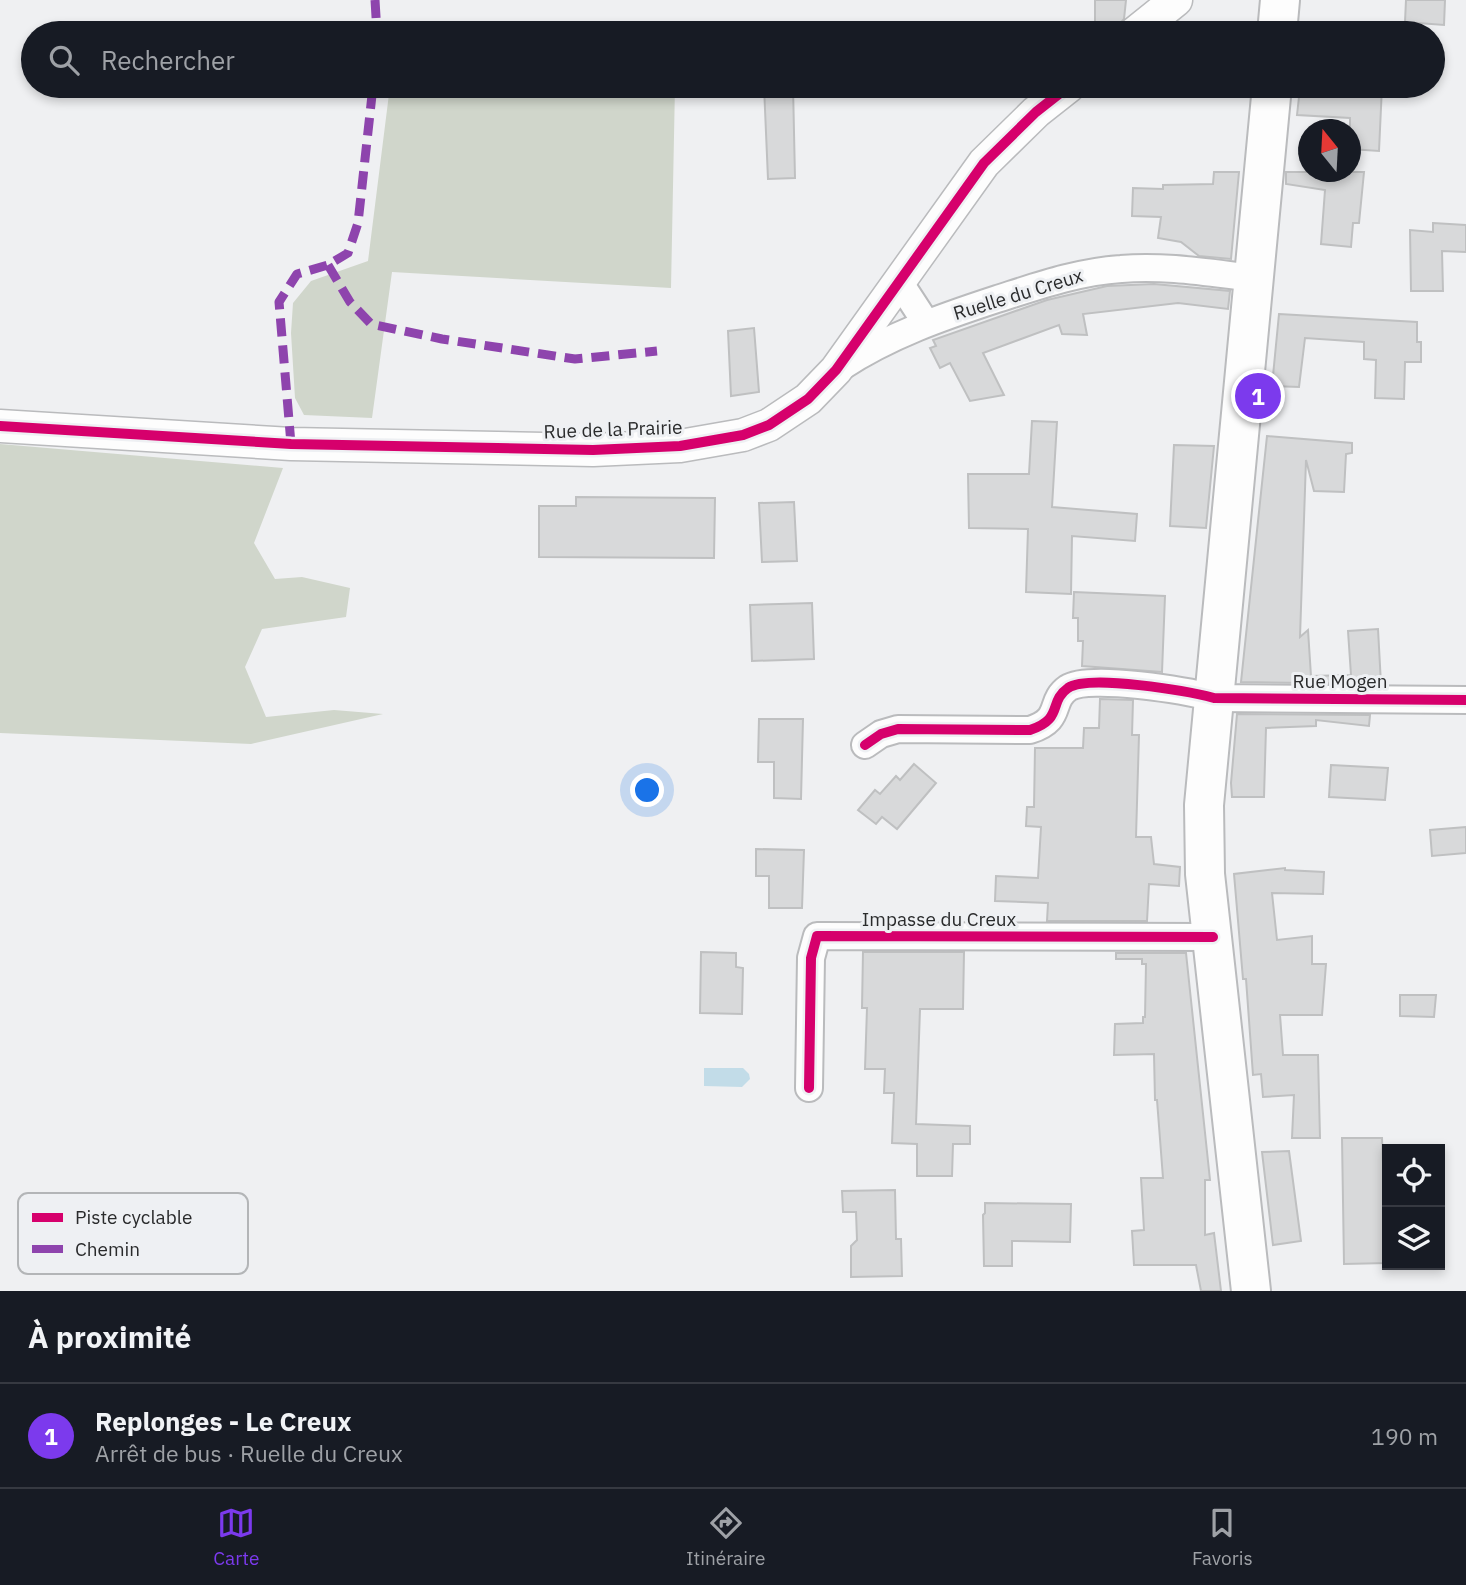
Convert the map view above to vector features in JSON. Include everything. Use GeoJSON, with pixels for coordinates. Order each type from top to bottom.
{"type":"FeatureCollection","features":[{"type":"Feature","properties":{"kind":"main road"},"geometry":{"type":"LineString","coordinates":[[1278,21],[1280,0]]}},
{"type":"Feature","properties":{"kind":"main road"},"geometry":{"type":"LineString","coordinates":[[1251,1291],[1205,874],[1204,804],[1271,98]]}},
{"type":"Feature","properties":{"kind":"street"},"geometry":{"type":"LineString","coordinates":[[1150,21],[1176,0]]}},
{"type":"Feature","properties":{"kind":"street","name":"Rue de la Prairie"},"geometry":{"type":"LineString","coordinates":[[0,426],[291,444],[593,450],[680,446],[743,435],[769,425],[808,399],[836,370],[984,163],[1054,98]]}},
{"type":"Feature","properties":{"kind":"street","name":"Ruelle du Creux"},"geometry":{"type":"LineString","coordinates":[[836,370],[871,347],[926,323],[1082,273],[1150,268],[1193,270],[1254,278]]}},
{"type":"Feature","properties":{"kind":"street"},"geometry":{"type":"LineString","coordinates":[[900,283],[926,323]]}},
{"type":"Feature","properties":{"kind":"street","name":"Rue Mogen"},"geometry":{"type":"LineString","coordinates":[[865,745],[880,734],[898,729],[1030,730],[1044,726],[1054,715],[1060,696],[1069,687],[1082,684],[1151,686],[1214,698],[1466,700]]}},
{"type":"Feature","properties":{"kind":"street","name":"Impasse du Creux"},"geometry":{"type":"LineString","coordinates":[[809,1088],[811,958],[817,936],[1213,937]]}},
{"type":"Feature","properties":{"kind":"shaded area"},"geometry":{"type":"Polygon","coordinates":[[[388,98],[675,98],[671,288],[392,272],[372,418],[304,415],[295,398],[291,333],[293,303],[311,281],[368,261],[388,98]]]}},
{"type":"Feature","properties":{"kind":"shaded area"},"geometry":{"type":"Polygon","coordinates":[[[0,444],[283,468],[254,543],[275,579],[302,577],[350,588],[346,617],[262,629],[245,667],[266,717],[334,710],[383,714],[251,744],[0,733],[0,444]]]}},
{"type":"Feature","properties":{"kind":"water"},"geometry":{"type":"Polygon","coordinates":[[[704,1068],[743,1068],[750,1079],[742,1087],[704,1086],[704,1068]]]}},
{"type":"Feature","properties":{"kind":"building"},"geometry":{"type":"Polygon","coordinates":[[[1095,0],[1126,0],[1122,21],[1095,21],[1095,0]]]}},
{"type":"Feature","properties":{"kind":"building"},"geometry":{"type":"Polygon","coordinates":[[[1406,0],[1445,0],[1444,21],[1405,21],[1406,0]]]}},
{"type":"Feature","properties":{"kind":"building"},"geometry":{"type":"Polygon","coordinates":[[[765,98],[793,98],[795,178],[768,179],[765,98]]]}},
{"type":"Feature","properties":{"kind":"building"},"geometry":{"type":"Polygon","coordinates":[[[1299,98],[1381,98],[1379,151],[1361,150],[1361,119],[1297,115],[1299,98]]]}},
{"type":"Feature","properties":{"kind":"building"},"geometry":{"type":"Polygon","coordinates":[[[1214,172],[1239,172],[1231,259],[1199,256],[1181,242],[1158,238],[1161,217],[1132,216],[1133,188],[1163,189],[1163,185],[1213,184],[1214,172]]]}},
{"type":"Feature","properties":{"kind":"building"},"geometry":{"type":"Polygon","coordinates":[[[1286,172],[1298,172],[1298,182],[1361,182],[1361,172],[1364,172],[1359,223],[1353,223],[1351,247],[1321,244],[1325,190],[1286,184],[1286,172]]]}},
{"type":"Feature","properties":{"kind":"building"},"geometry":{"type":"Polygon","coordinates":[[[1433,223],[1466,225],[1466,252],[1442,251],[1443,291],[1411,291],[1410,230],[1433,232],[1433,223]]]}},
{"type":"Feature","properties":{"kind":"building"},"geometry":{"type":"Polygon","coordinates":[[[1154,284],[1230,291],[1228,309],[1178,303],[1083,314],[1087,335],[1062,334],[1059,325],[983,353],[1004,395],[970,401],[950,363],[940,368],[930,348],[936,346],[933,340],[1047,300],[1107,286],[1154,284]]]}},
{"type":"Feature","properties":{"kind":"building"},"geometry":{"type":"Polygon","coordinates":[[[1279,314],[1417,322],[1421,362],[1405,362],[1404,399],[1375,398],[1376,360],[1364,359],[1364,342],[1305,338],[1299,387],[1272,386],[1279,314]]]}},
{"type":"Feature","properties":{"kind":"building"},"geometry":{"type":"Polygon","coordinates":[[[754,328],[759,392],[731,396],[728,331],[754,328]]]}},
{"type":"Feature","properties":{"kind":"building"},"geometry":{"type":"Polygon","coordinates":[[[1032,421],[1057,422],[1052,507],[1137,514],[1135,541],[1072,536],[1071,594],[1026,592],[1028,529],[969,528],[968,474],[1029,474],[1032,421]]]}},
{"type":"Feature","properties":{"kind":"building"},"geometry":{"type":"Polygon","coordinates":[[[1267,436],[1352,443],[1352,453],[1346,454],[1344,492],[1314,491],[1306,460],[1300,637],[1308,630],[1311,676],[1351,675],[1348,631],[1378,629],[1381,684],[1241,682],[1267,436]]]}},
{"type":"Feature","properties":{"kind":"building"},"geometry":{"type":"Polygon","coordinates":[[[1174,445],[1214,446],[1206,528],[1170,526],[1174,445]]]}},
{"type":"Feature","properties":{"kind":"building"},"geometry":{"type":"Polygon","coordinates":[[[576,497],[715,498],[714,558],[539,557],[539,506],[576,506],[576,497]]]}},
{"type":"Feature","properties":{"kind":"building"},"geometry":{"type":"Polygon","coordinates":[[[794,502],[797,561],[762,562],[759,503],[794,502]]]}},
{"type":"Feature","properties":{"kind":"building"},"geometry":{"type":"Polygon","coordinates":[[[1074,592],[1165,596],[1162,672],[1082,666],[1083,641],[1078,641],[1078,618],[1073,618],[1074,592]]]}},
{"type":"Feature","properties":{"kind":"building"},"geometry":{"type":"Polygon","coordinates":[[[812,603],[814,659],[752,661],[750,605],[812,603]]]}},
{"type":"Feature","properties":{"kind":"building"},"geometry":{"type":"Polygon","coordinates":[[[1100,699],[1133,700],[1132,735],[1139,735],[1136,837],[1151,837],[1154,864],[1180,867],[1179,886],[1149,884],[1147,921],[1047,921],[1048,903],[995,901],[996,876],[1038,878],[1041,827],[1026,826],[1027,807],[1034,807],[1035,748],[1083,748],[1084,728],[1099,728],[1100,699]]]}},
{"type":"Feature","properties":{"kind":"building"},"geometry":{"type":"Polygon","coordinates":[[[1237,714],[1370,715],[1369,726],[1316,720],[1316,726],[1266,728],[1264,797],[1232,797],[1237,714]]]}},
{"type":"Feature","properties":{"kind":"building"},"geometry":{"type":"Polygon","coordinates":[[[759,719],[803,719],[801,799],[774,798],[774,762],[758,762],[759,719]]]}},
{"type":"Feature","properties":{"kind":"building"},"geometry":{"type":"Polygon","coordinates":[[[914,764],[936,783],[897,829],[882,817],[876,824],[858,810],[875,790],[880,794],[896,776],[900,780],[914,764]]]}},
{"type":"Feature","properties":{"kind":"building"},"geometry":{"type":"Polygon","coordinates":[[[1331,765],[1388,768],[1385,800],[1329,797],[1331,765]]]}},
{"type":"Feature","properties":{"kind":"building"},"geometry":{"type":"Polygon","coordinates":[[[1466,827],[1466,853],[1432,856],[1430,830],[1466,827]]]}},
{"type":"Feature","properties":{"kind":"building"},"geometry":{"type":"Polygon","coordinates":[[[756,849],[804,850],[802,908],[769,908],[769,876],[756,876],[756,849]]]}},
{"type":"Feature","properties":{"kind":"building"},"geometry":{"type":"Polygon","coordinates":[[[1285,868],[1324,872],[1323,894],[1272,893],[1277,940],[1312,936],[1312,964],[1326,964],[1322,1015],[1280,1015],[1283,1055],[1318,1055],[1320,1138],[1292,1138],[1294,1095],[1263,1097],[1261,1074],[1253,1075],[1234,874],[1285,868]]]}},
{"type":"Feature","properties":{"kind":"building"},"geometry":{"type":"Polygon","coordinates":[[[701,952],[736,953],[736,967],[743,968],[742,1014],[700,1013],[701,952]]]}},
{"type":"Feature","properties":{"kind":"building"},"geometry":{"type":"Polygon","coordinates":[[[863,952],[964,952],[963,1009],[920,1009],[916,1124],[970,1126],[970,1144],[953,1144],[952,1176],[917,1176],[917,1144],[892,1143],[894,1093],[884,1093],[885,1069],[865,1069],[867,1008],[862,1008],[863,952]]]}},
{"type":"Feature","properties":{"kind":"building"},"geometry":{"type":"Polygon","coordinates":[[[1116,953],[1186,953],[1210,1180],[1205,1180],[1205,1235],[1214,1233],[1221,1291],[1201,1291],[1196,1265],[1134,1265],[1132,1231],[1144,1230],[1141,1178],[1163,1178],[1155,1100],[1154,1054],[1114,1055],[1115,1024],[1143,1023],[1146,964],[1142,964],[1142,959],[1116,959],[1116,953]]]}},
{"type":"Feature","properties":{"kind":"building"},"geometry":{"type":"Polygon","coordinates":[[[1400,995],[1436,995],[1434,1017],[1400,1016],[1400,995]]]}},
{"type":"Feature","properties":{"kind":"building"},"geometry":{"type":"Polygon","coordinates":[[[1342,1138],[1382,1138],[1382,1263],[1344,1264],[1342,1138]]]}},
{"type":"Feature","properties":{"kind":"building"},"geometry":{"type":"Polygon","coordinates":[[[1289,1151],[1301,1241],[1273,1245],[1262,1152],[1289,1151]]]}},
{"type":"Feature","properties":{"kind":"building"},"geometry":{"type":"Polygon","coordinates":[[[895,1190],[896,1239],[901,1239],[902,1276],[851,1277],[851,1246],[857,1240],[856,1212],[843,1212],[842,1191],[895,1190]]]}},
{"type":"Feature","properties":{"kind":"building"},"geometry":{"type":"Polygon","coordinates":[[[985,1203],[1071,1204],[1070,1242],[1012,1241],[1012,1266],[984,1266],[985,1203]]]}},
{"type":"Feature","properties":{"kind":"marked path"},"geometry":{"type":"LineString","coordinates":[[375,0],[376,21]]}},
{"type":"Feature","properties":{"kind":"marked path"},"geometry":{"type":"LineString","coordinates":[[291,444],[279,302],[297,274],[328,265],[348,253],[358,223],[372,98]]}},
{"type":"Feature","properties":{"kind":"marked path"},"geometry":{"type":"LineString","coordinates":[[328,265],[350,302],[371,324],[442,339],[575,359],[657,351]]}},
{"type":"Feature","properties":{"kind":"cycle path"},"geometry":{"type":"LineString","coordinates":[[0,426],[291,444],[593,450],[680,446],[743,435],[769,425],[808,399],[836,370],[984,163],[1054,98]]}},
{"type":"Feature","properties":{"kind":"cycle path"},"geometry":{"type":"LineString","coordinates":[[865,745],[881,734],[898,729],[1030,730],[1047,721],[1062,693],[1079,684],[1117,683],[1214,698],[1466,700]]}},
{"type":"Feature","properties":{"kind":"cycle path"},"geometry":{"type":"LineString","coordinates":[[809,1088],[811,958],[817,936],[1213,937]]}},
{"type":"Feature","properties":{"kind":"place","name":"Replonges - Le Creux"},"geometry":{"type":"Point","coordinates":[1258,396]}}]}
